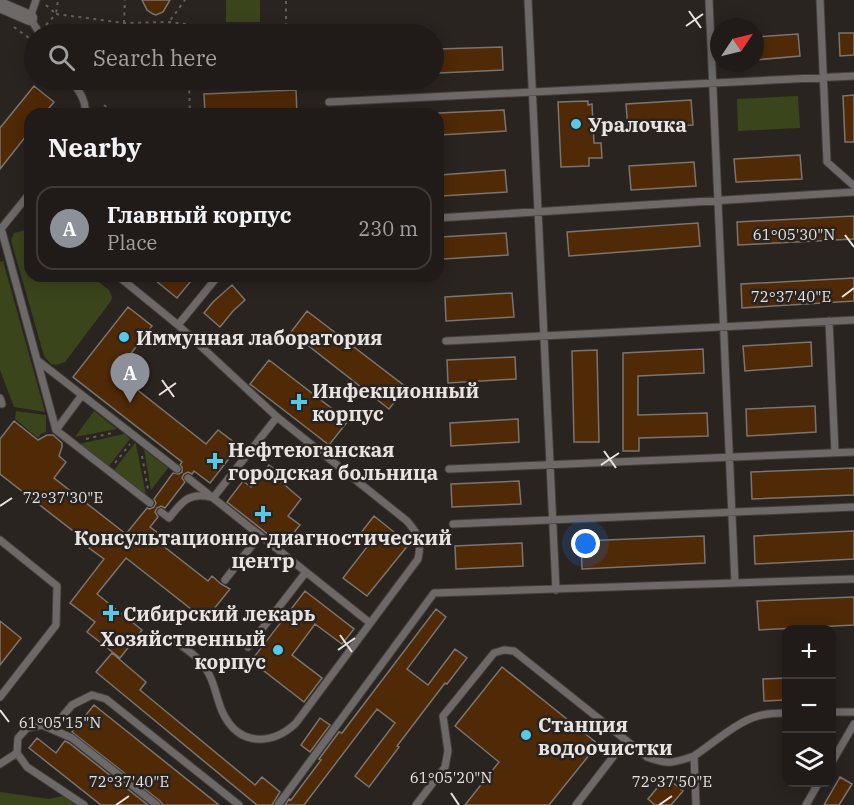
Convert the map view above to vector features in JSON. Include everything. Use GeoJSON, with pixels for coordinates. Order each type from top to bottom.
{"type":"FeatureCollection","features":[{"type":"Feature","properties":{"kind":"street"},"geometry":{"type":"LineString","coordinates":[[0,5],[30,18]]}},
{"type":"Feature","properties":{"kind":"lane"},"geometry":{"type":"LineString","coordinates":[[34,24],[30,18],[39,0]]}},
{"type":"Feature","properties":{"kind":"lane"},"geometry":{"type":"LineString","coordinates":[[528,0],[556,590]]}},
{"type":"Feature","properties":{"kind":"lane"},"geometry":{"type":"LineString","coordinates":[[710,0],[735,583]]}},
{"type":"Feature","properties":{"kind":"lane"},"geometry":{"type":"LineString","coordinates":[[820,0],[827,162],[854,186]]}},
{"type":"Feature","properties":{"kind":"lane"},"geometry":{"type":"LineString","coordinates":[[329,102],[854,76]]}},
{"type":"Feature","properties":{"kind":"lane"},"geometry":{"type":"LineString","coordinates":[[77,90],[85,108]]}},
{"type":"Feature","properties":{"kind":"lane"},"geometry":{"type":"LineString","coordinates":[[444,218],[854,192]]}},
{"type":"Feature","properties":{"kind":"lane"},"geometry":{"type":"LineString","coordinates":[[24,206],[0,229],[56,429],[150,503]]}},
{"type":"Feature","properties":{"kind":"lane"},"geometry":{"type":"LineString","coordinates":[[125,282],[178,325],[277,417],[407,521],[418,533],[421,546],[418,559],[296,723],[275,737],[262,740],[249,738],[230,724],[220,707],[205,666],[171,638]]}},
{"type":"Feature","properties":{"kind":"lane"},"geometry":{"type":"LineString","coordinates":[[178,325],[213,282]]}},
{"type":"Feature","properties":{"kind":"lane"},"geometry":{"type":"LineString","coordinates":[[446,341],[854,320]]}},
{"type":"Feature","properties":{"kind":"lane"},"geometry":{"type":"LineString","coordinates":[[829,321],[835,452]]}},
{"type":"Feature","properties":{"kind":"lane"},"geometry":{"type":"LineString","coordinates":[[37,360],[177,469]]}},
{"type":"Feature","properties":{"kind":"lane"},"geometry":{"type":"LineString","coordinates":[[56,429],[82,395]]}},
{"type":"Feature","properties":{"kind":"lane"},"geometry":{"type":"LineString","coordinates":[[213,498],[277,417]]}},
{"type":"Feature","properties":{"kind":"lane"},"geometry":{"type":"LineString","coordinates":[[450,469],[854,452]]}},
{"type":"Feature","properties":{"kind":"lane"},"geometry":{"type":"LineString","coordinates":[[188,478],[370,623]]}},
{"type":"Feature","properties":{"kind":"lane"},"geometry":{"type":"LineString","coordinates":[[161,512],[169,518],[183,500],[199,494],[213,498]]}},
{"type":"Feature","properties":{"kind":"lane"},"geometry":{"type":"LineString","coordinates":[[453,524],[854,507]]}},
{"type":"Feature","properties":{"kind":"lane"},"geometry":{"type":"LineString","coordinates":[[225,580],[260,535]]}},
{"type":"Feature","properties":{"kind":"lane"},"geometry":{"type":"LineString","coordinates":[[0,540],[57,586],[57,625],[0,697]]}},
{"type":"Feature","properties":{"kind":"lane"},"geometry":{"type":"LineString","coordinates":[[248,647],[306,572]]}},
{"type":"Feature","properties":{"kind":"lane"},"geometry":{"type":"LineString","coordinates":[[278,805],[434,593],[854,579]]}},
{"type":"Feature","properties":{"kind":"lane"},"geometry":{"type":"LineString","coordinates":[[416,805],[445,767],[448,751],[443,716],[494,653],[504,650],[514,651],[647,757],[663,762],[678,762],[694,756],[743,722],[756,716],[782,713]]}},
{"type":"Feature","properties":{"kind":"lane"},"geometry":{"type":"LineString","coordinates":[[52,729],[72,705],[92,695],[106,699],[239,805]]}},
{"type":"Feature","properties":{"kind":"lane"},"geometry":{"type":"LineString","coordinates":[[836,712],[854,712]]}},
{"type":"Feature","properties":{"kind":"lane"},"geometry":{"type":"LineString","coordinates":[[836,754],[854,724]]}},
{"type":"Feature","properties":{"kind":"lane"},"geometry":{"type":"LineString","coordinates":[[84,805],[27,767],[17,753],[18,738],[27,728],[42,725],[72,738],[157,805]]}},
{"type":"Feature","properties":{"kind":"lane"},"geometry":{"type":"LineString","coordinates":[[576,805],[626,740]]}},
{"type":"Feature","properties":{"kind":"lane"},"geometry":{"type":"LineString","coordinates":[[0,764],[17,753]]}},
{"type":"Feature","properties":{"kind":"lane"},"geometry":{"type":"LineString","coordinates":[[694,756],[696,805]]}},
{"type":"Feature","properties":{"kind":"lane"},"geometry":{"type":"LineString","coordinates":[[806,805],[817,787]]}},
{"type":"Feature","properties":{"kind":"path"},"geometry":{"type":"LineString","coordinates":[[39,0],[56,14],[124,23],[184,24]]}},
{"type":"Feature","properties":{"kind":"path"},"geometry":{"type":"LineString","coordinates":[[48,24],[56,14],[58,0]]}},
{"type":"Feature","properties":{"kind":"path"},"geometry":{"type":"LineString","coordinates":[[124,23],[125,0]]}},
{"type":"Feature","properties":{"kind":"path"},"geometry":{"type":"LineString","coordinates":[[169,22],[185,0]]}},
{"type":"Feature","properties":{"kind":"path"},"geometry":{"type":"LineString","coordinates":[[286,0],[286,24]]}},
{"type":"Feature","properties":{"kind":"path"},"geometry":{"type":"LineString","coordinates":[[189,90],[190,108]]}},
{"type":"Feature","properties":{"kind":"path"},"geometry":{"type":"LineString","coordinates":[[326,90],[329,102]]}},
{"type":"Feature","properties":{"kind":"path"},"geometry":{"type":"LineString","coordinates":[[104,105],[108,108]]}},
{"type":"Feature","properties":{"kind":"path"},"geometry":{"type":"LineString","coordinates":[[72,442],[127,430]]}},
{"type":"Feature","properties":{"kind":"path"},"geometry":{"type":"LineString","coordinates":[[109,471],[137,438]]}},
{"type":"Feature","properties":{"kind":"path"},"geometry":{"type":"LineString","coordinates":[[137,438],[150,503]]}},
{"type":"Feature","properties":{"kind":"green space"},"geometry":{"type":"Polygon","coordinates":[[[226,0],[260,0],[260,22],[226,22],[226,0]]]}},
{"type":"Feature","properties":{"kind":"green space"},"geometry":{"type":"Polygon","coordinates":[[[798,96],[800,128],[738,131],[737,99],[798,96]]]}},
{"type":"Feature","properties":{"kind":"green space"},"geometry":{"type":"Polygon","coordinates":[[[24,230],[24,282],[99,282],[109,290],[112,297],[65,362],[51,364],[44,356],[11,240],[14,233],[24,230]]]}},
{"type":"Feature","properties":{"kind":"green space"},"geometry":{"type":"Polygon","coordinates":[[[3,261],[45,412],[14,407],[0,370],[0,262],[3,261]]]}},
{"type":"Feature","properties":{"kind":"green space"},"geometry":{"type":"Polygon","coordinates":[[[16,411],[46,415],[46,432],[38,438],[15,419],[16,411]]]}},
{"type":"Feature","properties":{"kind":"green space"},"geometry":{"type":"Polygon","coordinates":[[[94,411],[117,429],[75,437],[94,411]]]}},
{"type":"Feature","properties":{"kind":"green space"},"geometry":{"type":"Polygon","coordinates":[[[124,434],[130,439],[109,466],[79,444],[124,434]]]}},
{"type":"Feature","properties":{"kind":"green space"},"geometry":{"type":"Polygon","coordinates":[[[136,444],[146,495],[114,470],[136,444]]]}},
{"type":"Feature","properties":{"kind":"green space"},"geometry":{"type":"Polygon","coordinates":[[[144,449],[168,468],[151,490],[144,449]]]}},
{"type":"Feature","properties":{"kind":"green space"},"geometry":{"type":"Polygon","coordinates":[[[0,792],[49,799],[63,796],[76,805],[0,805],[0,792]]]}},
{"type":"Feature","properties":{"kind":"building"},"geometry":{"type":"Polygon","coordinates":[[[142,0],[170,0],[163,12],[156,15],[147,10],[142,0]]]}},
{"type":"Feature","properties":{"kind":"building"},"geometry":{"type":"Polygon","coordinates":[[[839,33],[854,33],[854,55],[840,56],[839,33]]]}},
{"type":"Feature","properties":{"kind":"building"},"geometry":{"type":"Polygon","coordinates":[[[798,34],[800,56],[764,59],[764,36],[798,34]]]}},
{"type":"Feature","properties":{"kind":"building"},"geometry":{"type":"Polygon","coordinates":[[[502,47],[503,70],[444,73],[444,49],[502,47]]]}},
{"type":"Feature","properties":{"kind":"building"},"geometry":{"type":"Polygon","coordinates":[[[31,90],[39,90],[54,102],[49,108],[24,108],[24,139],[0,169],[0,128],[31,90]]]}},
{"type":"Feature","properties":{"kind":"building"},"geometry":{"type":"Polygon","coordinates":[[[296,90],[297,108],[205,108],[204,94],[296,90]]]}},
{"type":"Feature","properties":{"kind":"building"},"geometry":{"type":"Polygon","coordinates":[[[854,95],[854,142],[845,142],[843,96],[854,95]]]}},
{"type":"Feature","properties":{"kind":"building"},"geometry":{"type":"Polygon","coordinates":[[[691,100],[693,125],[628,129],[626,104],[691,100]]]}},
{"type":"Feature","properties":{"kind":"building","name":"Уралочка"},"geometry":{"type":"Polygon","coordinates":[[[588,101],[588,105],[592,104],[594,143],[601,143],[602,158],[589,158],[589,166],[561,167],[558,102],[588,101]]]}},
{"type":"Feature","properties":{"kind":"building"},"geometry":{"type":"Polygon","coordinates":[[[504,110],[506,131],[444,135],[444,113],[504,110]]]}},
{"type":"Feature","properties":{"kind":"building"},"geometry":{"type":"Polygon","coordinates":[[[800,155],[802,179],[736,182],[734,159],[800,155]]]}},
{"type":"Feature","properties":{"kind":"building"},"geometry":{"type":"Polygon","coordinates":[[[694,162],[696,186],[631,190],[629,166],[694,162]]]}},
{"type":"Feature","properties":{"kind":"building"},"geometry":{"type":"Polygon","coordinates":[[[505,170],[507,192],[444,196],[444,175],[505,170]]]}},
{"type":"Feature","properties":{"kind":"building"},"geometry":{"type":"Polygon","coordinates":[[[854,216],[854,239],[738,245],[737,222],[854,216]]]}},
{"type":"Feature","properties":{"kind":"building"},"geometry":{"type":"Polygon","coordinates":[[[698,223],[700,246],[569,256],[567,232],[698,223]]]}},
{"type":"Feature","properties":{"kind":"building"},"geometry":{"type":"Polygon","coordinates":[[[506,233],[508,255],[444,259],[444,237],[506,233]]]}},
{"type":"Feature","properties":{"kind":"building"},"geometry":{"type":"Polygon","coordinates":[[[854,278],[854,301],[742,308],[741,284],[854,278]]]}},
{"type":"Feature","properties":{"kind":"building"},"geometry":{"type":"Polygon","coordinates":[[[157,282],[190,282],[177,298],[157,282]]]}},
{"type":"Feature","properties":{"kind":"building"},"geometry":{"type":"Polygon","coordinates":[[[232,285],[245,300],[220,327],[204,313],[232,285]]]}},
{"type":"Feature","properties":{"kind":"building"},"geometry":{"type":"Polygon","coordinates":[[[512,293],[514,317],[446,321],[445,297],[512,293]]]}},
{"type":"Feature","properties":{"kind":"building"},"geometry":{"type":"Polygon","coordinates":[[[128,307],[152,326],[116,373],[206,444],[218,430],[239,446],[210,483],[194,471],[192,474],[188,472],[184,474],[182,478],[185,482],[165,508],[161,506],[157,508],[155,512],[158,517],[150,527],[166,539],[162,545],[208,581],[212,576],[230,589],[205,620],[126,558],[97,594],[142,630],[120,658],[87,632],[95,622],[70,603],[104,559],[89,548],[91,545],[0,474],[0,439],[14,421],[38,440],[47,435],[53,435],[62,443],[59,456],[66,462],[54,478],[126,534],[147,508],[154,507],[156,503],[154,499],[173,473],[182,472],[180,465],[182,462],[73,377],[128,307]]]}},
{"type":"Feature","properties":{"kind":"building"},"geometry":{"type":"Polygon","coordinates":[[[307,311],[406,387],[389,409],[291,332],[307,311]]]}},
{"type":"Feature","properties":{"kind":"building"},"geometry":{"type":"Polygon","coordinates":[[[811,342],[812,366],[745,371],[743,346],[811,342]]]}},
{"type":"Feature","properties":{"kind":"building"},"geometry":{"type":"Polygon","coordinates":[[[703,349],[704,373],[638,376],[638,415],[707,413],[708,436],[639,438],[639,451],[623,451],[623,353],[703,349]]]}},
{"type":"Feature","properties":{"kind":"building"},"geometry":{"type":"Polygon","coordinates":[[[597,350],[599,442],[574,442],[572,351],[597,350]]]}},
{"type":"Feature","properties":{"kind":"building"},"geometry":{"type":"Polygon","coordinates":[[[515,357],[516,379],[448,383],[447,360],[515,357]]]}},
{"type":"Feature","properties":{"kind":"building","name":"Инфекционный корпус"},"geometry":{"type":"Polygon","coordinates":[[[269,360],[348,421],[329,445],[250,384],[269,360]]]}},
{"type":"Feature","properties":{"kind":"building"},"geometry":{"type":"Polygon","coordinates":[[[815,406],[816,432],[747,436],[746,409],[815,406]]]}},
{"type":"Feature","properties":{"kind":"building"},"geometry":{"type":"Polygon","coordinates":[[[518,419],[519,442],[451,446],[450,423],[518,419]]]}},
{"type":"Feature","properties":{"kind":"building","name":"Консультационно-диагностический центр"},"geometry":{"type":"Polygon","coordinates":[[[269,465],[283,475],[279,480],[301,499],[288,516],[300,525],[283,546],[227,502],[243,481],[251,487],[269,465]]]}},
{"type":"Feature","properties":{"kind":"building"},"geometry":{"type":"Polygon","coordinates":[[[854,468],[854,495],[752,499],[751,472],[854,468]]]}},
{"type":"Feature","properties":{"kind":"building"},"geometry":{"type":"Polygon","coordinates":[[[519,481],[521,504],[452,507],[451,484],[519,481]]]}},
{"type":"Feature","properties":{"kind":"building"},"geometry":{"type":"Polygon","coordinates":[[[374,516],[409,544],[367,596],[343,578],[367,547],[356,539],[374,516]]]}},
{"type":"Feature","properties":{"kind":"building"},"geometry":{"type":"Polygon","coordinates":[[[854,531],[854,559],[755,564],[754,536],[854,531]]]}},
{"type":"Feature","properties":{"kind":"building"},"geometry":{"type":"Polygon","coordinates":[[[704,536],[705,563],[582,569],[581,541],[704,536]]]}},
{"type":"Feature","properties":{"kind":"building"},"geometry":{"type":"Polygon","coordinates":[[[522,543],[523,566],[456,569],[455,546],[522,543]]]}},
{"type":"Feature","properties":{"kind":"building","name":"Хозяйственный корпус"},"geometry":{"type":"Polygon","coordinates":[[[305,591],[354,629],[342,644],[315,624],[292,655],[322,678],[304,702],[251,661],[305,591]]]}},
{"type":"Feature","properties":{"kind":"building"},"geometry":{"type":"Polygon","coordinates":[[[854,597],[854,625],[782,625],[782,629],[759,630],[757,601],[854,597]]]}},
{"type":"Feature","properties":{"kind":"building"},"geometry":{"type":"Polygon","coordinates":[[[436,609],[446,617],[407,669],[428,685],[455,649],[467,658],[397,746],[399,747],[369,787],[355,776],[395,723],[377,709],[304,805],[285,805],[321,760],[319,759],[339,732],[342,733],[436,609]]]}},
{"type":"Feature","properties":{"kind":"building"},"geometry":{"type":"Polygon","coordinates":[[[0,621],[21,638],[0,665],[0,621]]]}},
{"type":"Feature","properties":{"kind":"building"},"geometry":{"type":"Polygon","coordinates":[[[112,653],[146,682],[140,690],[255,785],[262,777],[280,792],[272,805],[257,805],[96,672],[112,653]]]}},
{"type":"Feature","properties":{"kind":"building","name":"Станция водоочистки"},"geometry":{"type":"Polygon","coordinates":[[[502,667],[598,744],[549,805],[465,805],[499,762],[455,726],[502,667]]]}},
{"type":"Feature","properties":{"kind":"building"},"geometry":{"type":"Polygon","coordinates":[[[782,678],[782,700],[764,701],[763,679],[782,678]]]}},
{"type":"Feature","properties":{"kind":"building"},"geometry":{"type":"Polygon","coordinates":[[[94,705],[219,805],[163,805],[72,732],[94,705]]]}},
{"type":"Feature","properties":{"kind":"building"},"geometry":{"type":"Polygon","coordinates":[[[320,718],[330,725],[310,752],[301,745],[320,718]]]}},
{"type":"Feature","properties":{"kind":"building"},"geometry":{"type":"Polygon","coordinates":[[[37,738],[56,753],[65,741],[69,743],[148,805],[101,805],[29,748],[37,738]]]}},
{"type":"Feature","properties":{"kind":"building"},"geometry":{"type":"Polygon","coordinates":[[[666,777],[683,791],[671,805],[655,805],[648,799],[666,777]]]}},
{"type":"Feature","properties":{"kind":"building"},"geometry":{"type":"Polygon","coordinates":[[[840,777],[852,784],[839,805],[824,805],[836,787],[840,777]]]}},
{"type":"Feature","properties":{"kind":"place","name":"Уралочка"},"geometry":{"type":"Point","coordinates":[576,124]}},
{"type":"Feature","properties":{"kind":"place","name":"Иммунная лаборатория"},"geometry":{"type":"Point","coordinates":[124,337]}},
{"type":"Feature","properties":{"kind":"place","name":"Инфекционный корпус"},"geometry":{"type":"Point","coordinates":[299,402]}},
{"type":"Feature","properties":{"kind":"place","name":"Главный корпус"},"geometry":{"type":"Point","coordinates":[130,403]}},
{"type":"Feature","properties":{"kind":"place","name":"Нефтеюганская городская больница"},"geometry":{"type":"Point","coordinates":[215,461]}},
{"type":"Feature","properties":{"kind":"place","name":"Консультационно-диагностический центр"},"geometry":{"type":"Point","coordinates":[263,514]}},
{"type":"Feature","properties":{"kind":"place","name":"Сибирский лекарь"},"geometry":{"type":"Point","coordinates":[111,613]}},
{"type":"Feature","properties":{"kind":"place","name":"Хозяйственный корпус"},"geometry":{"type":"Point","coordinates":[278,650]}},
{"type":"Feature","properties":{"kind":"place","name":"Станция водоочистки"},"geometry":{"type":"Point","coordinates":[526,735]}}]}
